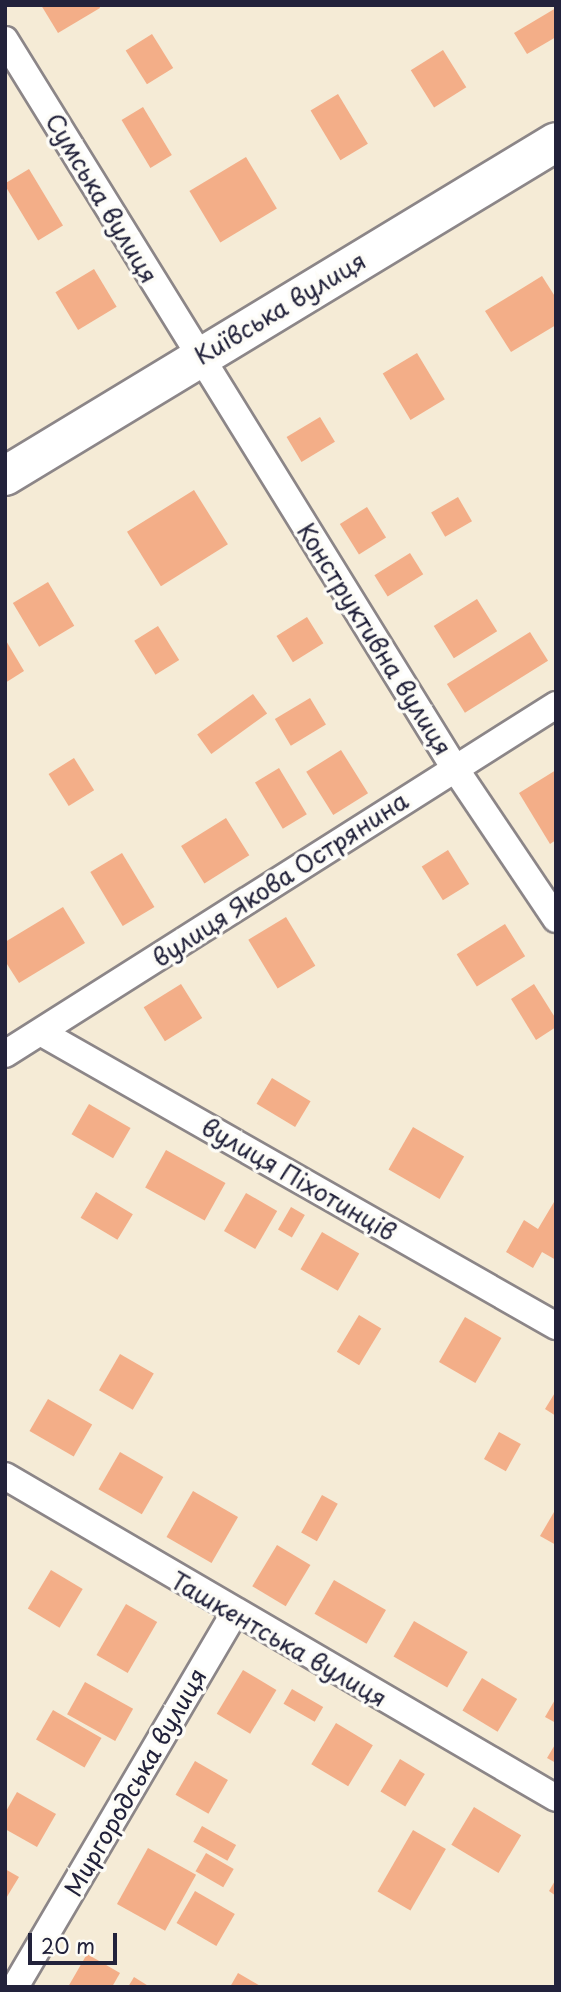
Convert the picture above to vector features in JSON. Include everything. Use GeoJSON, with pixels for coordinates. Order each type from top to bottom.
{"type":"FeatureCollection","features":[{"type":"Feature","properties":{"kind":"highway","name":"Київська вулиця"},"geometry":{"type":"LineString","coordinates":[[5,476],[556,142]]}},
{"type":"Feature","properties":{"kind":"street","name":"Сумська вулиця"},"geometry":{"type":"LineString","coordinates":[[5,40],[199,357]]}},
{"type":"Feature","properties":{"kind":"street","name":"Конструктивна вулиця"},"geometry":{"type":"LineString","coordinates":[[199,357],[454,767],[556,919]]}},
{"type":"Feature","properties":{"kind":"street","name":"вулиця Якова Острянина"},"geometry":{"type":"LineString","coordinates":[[5,1054],[42,1033],[454,767],[556,705]]}},
{"type":"Feature","properties":{"kind":"street","name":"вулиця Піхотинців"},"geometry":{"type":"LineString","coordinates":[[42,1033],[556,1326]]}},
{"type":"Feature","properties":{"kind":"street","name":"Ташкентська вулиця"},"geometry":{"type":"LineString","coordinates":[[5,1476],[234,1614],[556,1798]]}},
{"type":"Feature","properties":{"kind":"street","name":"Миргородська вулиця"},"geometry":{"type":"LineString","coordinates":[[15,1987],[234,1614]]}},
{"type":"Feature","properties":{"kind":"building"},"geometry":{"type":"Polygon","coordinates":[[[41,5],[99,5],[100,8],[58,33],[41,5]]]}},
{"type":"Feature","properties":{"kind":"building"},"geometry":{"type":"Polygon","coordinates":[[[556,8],[556,37],[527,54],[514,33],[556,8]]]}},
{"type":"Feature","properties":{"kind":"building"},"geometry":{"type":"Polygon","coordinates":[[[152,34],[173,68],[147,84],[126,50],[152,34]]]}},
{"type":"Feature","properties":{"kind":"building"},"geometry":{"type":"Polygon","coordinates":[[[443,50],[466,87],[434,107],[411,70],[443,50]]]}},
{"type":"Feature","properties":{"kind":"building"},"geometry":{"type":"Polygon","coordinates":[[[338,94],[368,144],[340,160],[311,110],[338,94]]]}},
{"type":"Feature","properties":{"kind":"building"},"geometry":{"type":"Polygon","coordinates":[[[143,107],[172,155],[150,168],[122,120],[143,107]]]}},
{"type":"Feature","properties":{"kind":"building"},"geometry":{"type":"Polygon","coordinates":[[[246,157],[277,208],[220,242],[189,191],[246,157]]]}},
{"type":"Feature","properties":{"kind":"building"},"geometry":{"type":"Polygon","coordinates":[[[29,169],[63,226],[38,241],[5,185],[29,169]]]}},
{"type":"Feature","properties":{"kind":"building"},"geometry":{"type":"Polygon","coordinates":[[[94,269],[117,307],[78,330],[55,292],[94,269]]]}},
{"type":"Feature","properties":{"kind":"building"},"geometry":{"type":"Polygon","coordinates":[[[542,276],[556,298],[556,325],[511,352],[485,311],[542,276]]]}},
{"type":"Feature","properties":{"kind":"building"},"geometry":{"type":"Polygon","coordinates":[[[417,353],[445,399],[411,420],[383,374],[417,353]]]}},
{"type":"Feature","properties":{"kind":"building"},"geometry":{"type":"Polygon","coordinates":[[[320,417],[335,442],[302,462],[287,437],[320,417]]]}},
{"type":"Feature","properties":{"kind":"building"},"geometry":{"type":"Polygon","coordinates":[[[194,490],[228,544],[161,586],[127,532],[194,490]]]}},
{"type":"Feature","properties":{"kind":"building"},"geometry":{"type":"Polygon","coordinates":[[[458,497],[472,521],[445,537],[431,512],[458,497]]]}},
{"type":"Feature","properties":{"kind":"building"},"geometry":{"type":"Polygon","coordinates":[[[367,507],[386,538],[359,554],[340,524],[367,507]]]}},
{"type":"Feature","properties":{"kind":"building"},"geometry":{"type":"Polygon","coordinates":[[[410,553],[423,574],[388,596],[374,575],[410,553]]]}},
{"type":"Feature","properties":{"kind":"building"},"geometry":{"type":"Polygon","coordinates":[[[48,582],[74,626],[39,647],[13,603],[48,582]]]}},
{"type":"Feature","properties":{"kind":"building"},"geometry":{"type":"Polygon","coordinates":[[[477,599],[497,631],[454,658],[434,626],[477,599]]]}},
{"type":"Feature","properties":{"kind":"building"},"geometry":{"type":"Polygon","coordinates":[[[307,617],[323,643],[293,662],[276,636],[307,617]]]}},
{"type":"Feature","properties":{"kind":"building"},"geometry":{"type":"Polygon","coordinates":[[[158,626],[179,660],[155,675],[134,641],[158,626]]]}},
{"type":"Feature","properties":{"kind":"building"},"geometry":{"type":"Polygon","coordinates":[[[530,632],[548,661],[465,713],[447,684],[530,632]]]}},
{"type":"Feature","properties":{"kind":"building"},"geometry":{"type":"Polygon","coordinates":[[[5,639],[24,671],[5,683],[5,639]]]}},
{"type":"Feature","properties":{"kind":"building"},"geometry":{"type":"Polygon","coordinates":[[[253,694],[267,713],[211,754],[197,735],[253,694]]]}},
{"type":"Feature","properties":{"kind":"building"},"geometry":{"type":"Polygon","coordinates":[[[310,698],[326,725],[291,746],[275,719],[310,698]]]}},
{"type":"Feature","properties":{"kind":"building"},"geometry":{"type":"Polygon","coordinates":[[[341,750],[368,793],[333,815],[306,772],[341,750]]]}},
{"type":"Feature","properties":{"kind":"building"},"geometry":{"type":"Polygon","coordinates":[[[74,758],[94,790],[69,806],[49,774],[74,758]]]}},
{"type":"Feature","properties":{"kind":"building"},"geometry":{"type":"Polygon","coordinates":[[[279,768],[307,814],[283,829],[255,782],[279,768]]]}},
{"type":"Feature","properties":{"kind":"building"},"geometry":{"type":"Polygon","coordinates":[[[556,770],[556,840],[550,844],[519,793],[556,770]]]}},
{"type":"Feature","properties":{"kind":"building"},"geometry":{"type":"Polygon","coordinates":[[[226,818],[249,855],[204,883],[181,846],[226,818]]]}},
{"type":"Feature","properties":{"kind":"building"},"geometry":{"type":"Polygon","coordinates":[[[448,850],[469,884],[443,900],[422,866],[448,850]]]}},
{"type":"Feature","properties":{"kind":"building"},"geometry":{"type":"Polygon","coordinates":[[[122,853],[154,907],[123,926],[90,872],[122,853]]]}},
{"type":"Feature","properties":{"kind":"building"},"geometry":{"type":"Polygon","coordinates":[[[63,907],[85,943],[19,983],[5,961],[5,942],[63,907]]]}},
{"type":"Feature","properties":{"kind":"building"},"geometry":{"type":"Polygon","coordinates":[[[286,917],[315,966],[278,989],[248,940],[286,917]]]}},
{"type":"Feature","properties":{"kind":"building"},"geometry":{"type":"Polygon","coordinates":[[[505,924],[525,956],[477,986],[457,954],[505,924]]]}},
{"type":"Feature","properties":{"kind":"building"},"geometry":{"type":"Polygon","coordinates":[[[181,984],[202,1018],[165,1041],[144,1007],[181,984]]]}},
{"type":"Feature","properties":{"kind":"building"},"geometry":{"type":"Polygon","coordinates":[[[534,984],[556,1019],[556,1027],[536,1040],[511,999],[534,984]]]}},
{"type":"Feature","properties":{"kind":"building"},"geometry":{"type":"Polygon","coordinates":[[[272,1078],[311,1101],[295,1127],[257,1104],[272,1078]]]}},
{"type":"Feature","properties":{"kind":"building"},"geometry":{"type":"Polygon","coordinates":[[[89,1104],[131,1128],[113,1158],[72,1134],[89,1104]]]}},
{"type":"Feature","properties":{"kind":"building"},"geometry":{"type":"Polygon","coordinates":[[[413,1127],[464,1156],[440,1199],[388,1169],[413,1127]]]}},
{"type":"Feature","properties":{"kind":"building"},"geometry":{"type":"Polygon","coordinates":[[[166,1150],[225,1183],[205,1221],[145,1188],[166,1150]]]}},
{"type":"Feature","properties":{"kind":"building"},"geometry":{"type":"Polygon","coordinates":[[[96,1192],[133,1214],[117,1240],[81,1218],[96,1192]]]}},
{"type":"Feature","properties":{"kind":"building"},"geometry":{"type":"Polygon","coordinates":[[[246,1193],[277,1211],[255,1249],[224,1231],[246,1193]]]}},
{"type":"Feature","properties":{"kind":"building"},"geometry":{"type":"Polygon","coordinates":[[[554,1202],[556,1260],[542,1252],[533,1268],[506,1252],[524,1220],[538,1229],[554,1202]]]}},
{"type":"Feature","properties":{"kind":"building"},"geometry":{"type":"Polygon","coordinates":[[[291,1207],[305,1215],[292,1238],[278,1230],[291,1207]]]}},
{"type":"Feature","properties":{"kind":"building"},"geometry":{"type":"Polygon","coordinates":[[[322,1232],[359,1254],[338,1291],[300,1269],[322,1232]]]}},
{"type":"Feature","properties":{"kind":"building"},"geometry":{"type":"Polygon","coordinates":[[[359,1315],[381,1328],[359,1365],[337,1352],[359,1315]]]}},
{"type":"Feature","properties":{"kind":"building"},"geometry":{"type":"Polygon","coordinates":[[[465,1317],[501,1338],[475,1383],[439,1362],[465,1317]]]}},
{"type":"Feature","properties":{"kind":"building"},"geometry":{"type":"Polygon","coordinates":[[[120,1354],[154,1374],[133,1410],[99,1390],[120,1354]]]}},
{"type":"Feature","properties":{"kind":"building"},"geometry":{"type":"Polygon","coordinates":[[[556,1391],[556,1416],[545,1409],[556,1391]]]}},
{"type":"Feature","properties":{"kind":"building"},"geometry":{"type":"Polygon","coordinates":[[[48,1399],[92,1424],[74,1457],[30,1431],[48,1399]]]}},
{"type":"Feature","properties":{"kind":"building"},"geometry":{"type":"Polygon","coordinates":[[[499,1432],[521,1444],[506,1471],[484,1459],[499,1432]]]}},
{"type":"Feature","properties":{"kind":"building"},"geometry":{"type":"Polygon","coordinates":[[[120,1452],[163,1477],[142,1514],[98,1489],[120,1452]]]}},
{"type":"Feature","properties":{"kind":"building"},"geometry":{"type":"Polygon","coordinates":[[[193,1491],[238,1517],[212,1563],[166,1537],[193,1491]]]}},
{"type":"Feature","properties":{"kind":"building"},"geometry":{"type":"Polygon","coordinates":[[[322,1495],[338,1504],[317,1541],[301,1533],[322,1495]]]}},
{"type":"Feature","properties":{"kind":"building"},"geometry":{"type":"Polygon","coordinates":[[[554,1512],[556,1513],[556,1545],[540,1536],[554,1512]]]}},
{"type":"Feature","properties":{"kind":"building"},"geometry":{"type":"Polygon","coordinates":[[[277,1545],[310,1565],[286,1606],[252,1586],[277,1545]]]}},
{"type":"Feature","properties":{"kind":"building"},"geometry":{"type":"Polygon","coordinates":[[[51,1570],[83,1589],[60,1628],[28,1609],[51,1570]]]}},
{"type":"Feature","properties":{"kind":"building"},"geometry":{"type":"Polygon","coordinates":[[[334,1580],[386,1610],[366,1644],[314,1614],[334,1580]]]}},
{"type":"Feature","properties":{"kind":"building"},"geometry":{"type":"Polygon","coordinates":[[[126,1604],[157,1622],[128,1673],[96,1655],[126,1604]]]}},
{"type":"Feature","properties":{"kind":"building"},"geometry":{"type":"Polygon","coordinates":[[[414,1621],[468,1652],[447,1688],[394,1657],[414,1621]]]}},
{"type":"Feature","properties":{"kind":"building"},"geometry":{"type":"Polygon","coordinates":[[[243,1670],[276,1690],[250,1734],[217,1714],[243,1670]]]}},
{"type":"Feature","properties":{"kind":"building"},"geometry":{"type":"Polygon","coordinates":[[[482,1678],[517,1699],[498,1732],[462,1711],[482,1678]]]}},
{"type":"Feature","properties":{"kind":"building"},"geometry":{"type":"Polygon","coordinates":[[[85,1682],[133,1709],[115,1741],[67,1714],[85,1682]]]}},
{"type":"Feature","properties":{"kind":"building"},"geometry":{"type":"Polygon","coordinates":[[[292,1689],[323,1707],[315,1722],[284,1704],[292,1689]]]}},
{"type":"Feature","properties":{"kind":"building"},"geometry":{"type":"Polygon","coordinates":[[[556,1698],[556,1723],[545,1717],[556,1698]]]}},
{"type":"Feature","properties":{"kind":"building"},"geometry":{"type":"Polygon","coordinates":[[[53,1710],[101,1738],[84,1767],[36,1739],[53,1710]]]}},
{"type":"Feature","properties":{"kind":"building"},"geometry":{"type":"Polygon","coordinates":[[[336,1723],[373,1745],[348,1786],[311,1764],[336,1723]]]}},
{"type":"Feature","properties":{"kind":"building"},"geometry":{"type":"Polygon","coordinates":[[[556,1743],[556,1763],[547,1758],[556,1743]]]}},
{"type":"Feature","properties":{"kind":"building"},"geometry":{"type":"Polygon","coordinates":[[[400,1759],[425,1774],[405,1807],[380,1792],[400,1759]]]}},
{"type":"Feature","properties":{"kind":"building"},"geometry":{"type":"Polygon","coordinates":[[[195,1761],[228,1780],[208,1814],[176,1795],[195,1761]]]}},
{"type":"Feature","properties":{"kind":"building"},"geometry":{"type":"Polygon","coordinates":[[[17,1792],[56,1814],[37,1847],[5,1829],[5,1813],[17,1792]]]}},
{"type":"Feature","properties":{"kind":"building"},"geometry":{"type":"Polygon","coordinates":[[[474,1807],[521,1835],[498,1873],[451,1845],[474,1807]]]}},
{"type":"Feature","properties":{"kind":"building"},"geometry":{"type":"Polygon","coordinates":[[[202,1826],[236,1845],[227,1861],[193,1842],[202,1826]]]}},
{"type":"Feature","properties":{"kind":"building"},"geometry":{"type":"Polygon","coordinates":[[[413,1830],[446,1849],[410,1910],[378,1891],[413,1830]]]}},
{"type":"Feature","properties":{"kind":"building"},"geometry":{"type":"Polygon","coordinates":[[[148,1848],[196,1875],[165,1931],[117,1904],[148,1848]]]}},
{"type":"Feature","properties":{"kind":"building"},"geometry":{"type":"Polygon","coordinates":[[[206,1853],[234,1869],[223,1887],[196,1871],[206,1853]]]}},
{"type":"Feature","properties":{"kind":"building"},"geometry":{"type":"Polygon","coordinates":[[[5,1869],[19,1877],[5,1900],[5,1869]]]}},
{"type":"Feature","properties":{"kind":"building"},"geometry":{"type":"Polygon","coordinates":[[[556,1879],[556,1896],[549,1891],[556,1879]]]}},
{"type":"Feature","properties":{"kind":"building"},"geometry":{"type":"Polygon","coordinates":[[[195,1891],[235,1914],[216,1946],[176,1923],[195,1891]]]}},
{"type":"Feature","properties":{"kind":"building"},"geometry":{"type":"Polygon","coordinates":[[[87,1954],[120,1973],[112,1987],[68,1987],[87,1954]]]}},
{"type":"Feature","properties":{"kind":"building"},"geometry":{"type":"Polygon","coordinates":[[[238,1973],[262,1987],[230,1987],[238,1973]]]}},
{"type":"Feature","properties":{"kind":"building"},"geometry":{"type":"Polygon","coordinates":[[[134,1977],[150,1987],[128,1987],[134,1977]]]}}]}
